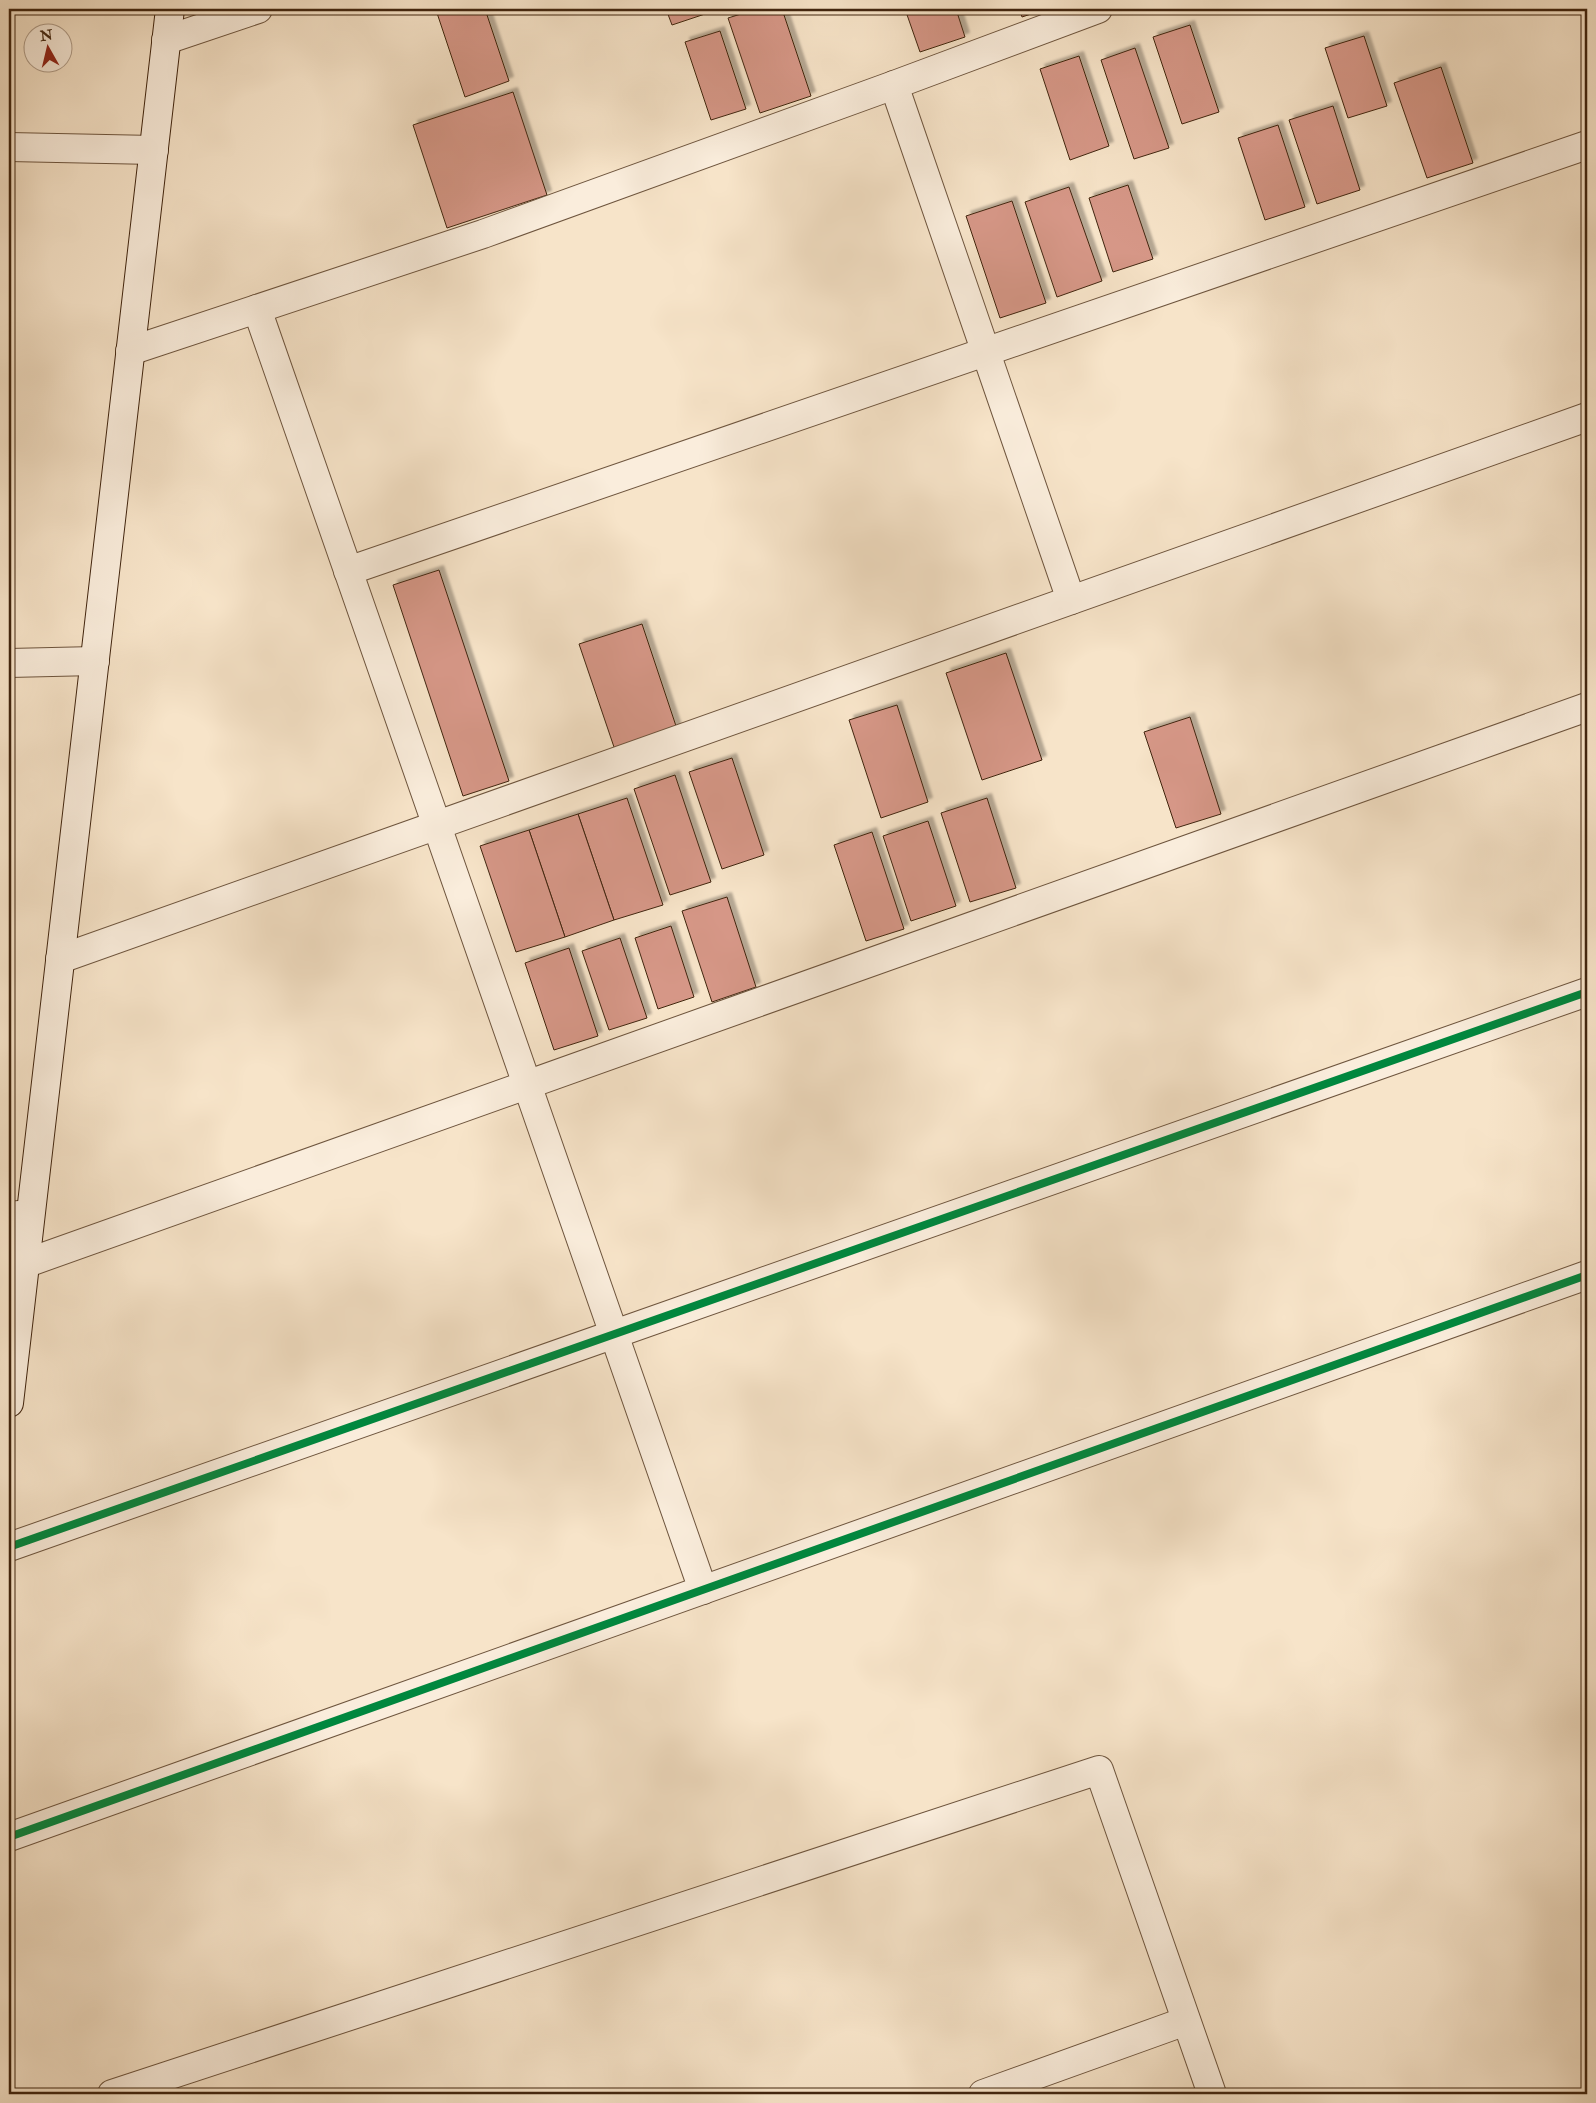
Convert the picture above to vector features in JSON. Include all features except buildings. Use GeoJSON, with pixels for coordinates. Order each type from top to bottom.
{"type":"FeatureCollection","features":[{"type":"Feature","properties":{"kind":"street"},"geometry":{"type":"LineString","coordinates":[[9,1403],[24,1264],[19,1215],[60,960],[170,9]]}},
{"type":"Feature","properties":{"kind":"street"},"geometry":{"type":"LineString","coordinates":[[166,40],[258,9]]}},
{"type":"Feature","properties":{"kind":"street"},"geometry":{"type":"LineString","coordinates":[[130,351],[483,234],[1098,9]]}},
{"type":"Feature","properties":{"kind":"street"},"geometry":{"type":"LineString","coordinates":[[894,85],[1071,600]]}},
{"type":"Feature","properties":{"kind":"street"},"geometry":{"type":"LineString","coordinates":[[348,571],[1587,145]]}},
{"type":"Feature","properties":{"kind":"street"},"geometry":{"type":"LineString","coordinates":[[9,147],[154,150]]}},
{"type":"Feature","properties":{"kind":"street"},"geometry":{"type":"LineString","coordinates":[[257,309],[703,1590]]}},
{"type":"Feature","properties":{"kind":"street"},"geometry":{"type":"LineString","coordinates":[[60,960],[1587,417]]}},
{"type":"Feature","properties":{"kind":"street"},"geometry":{"type":"LineString","coordinates":[[9,663],[95,661]]}},
{"type":"Feature","properties":{"kind":"street"},"geometry":{"type":"LineString","coordinates":[[24,1264],[1587,707]]}},
{"type":"Feature","properties":{"kind":"street"},"geometry":{"type":"LineString","coordinates":[[9,1547],[1587,992]]}},
{"type":"Feature","properties":{"kind":"street"},"geometry":{"type":"LineString","coordinates":[[9,1837],[1587,1275]]}},
{"type":"Feature","properties":{"kind":"street"},"geometry":{"type":"LineString","coordinates":[[112,2094],[1099,1770],[1212,2094]]}},
{"type":"Feature","properties":{"kind":"street"},"geometry":{"type":"LineString","coordinates":[[983,2094],[1186,2021]]}},
{"type":"Feature","properties":{"kind":"cycle path"},"geometry":{"type":"LineString","coordinates":[[9,1547],[1587,992]]}},
{"type":"Feature","properties":{"kind":"cycle path"},"geometry":{"type":"LineString","coordinates":[[9,1837],[1587,1275]]}}]}
